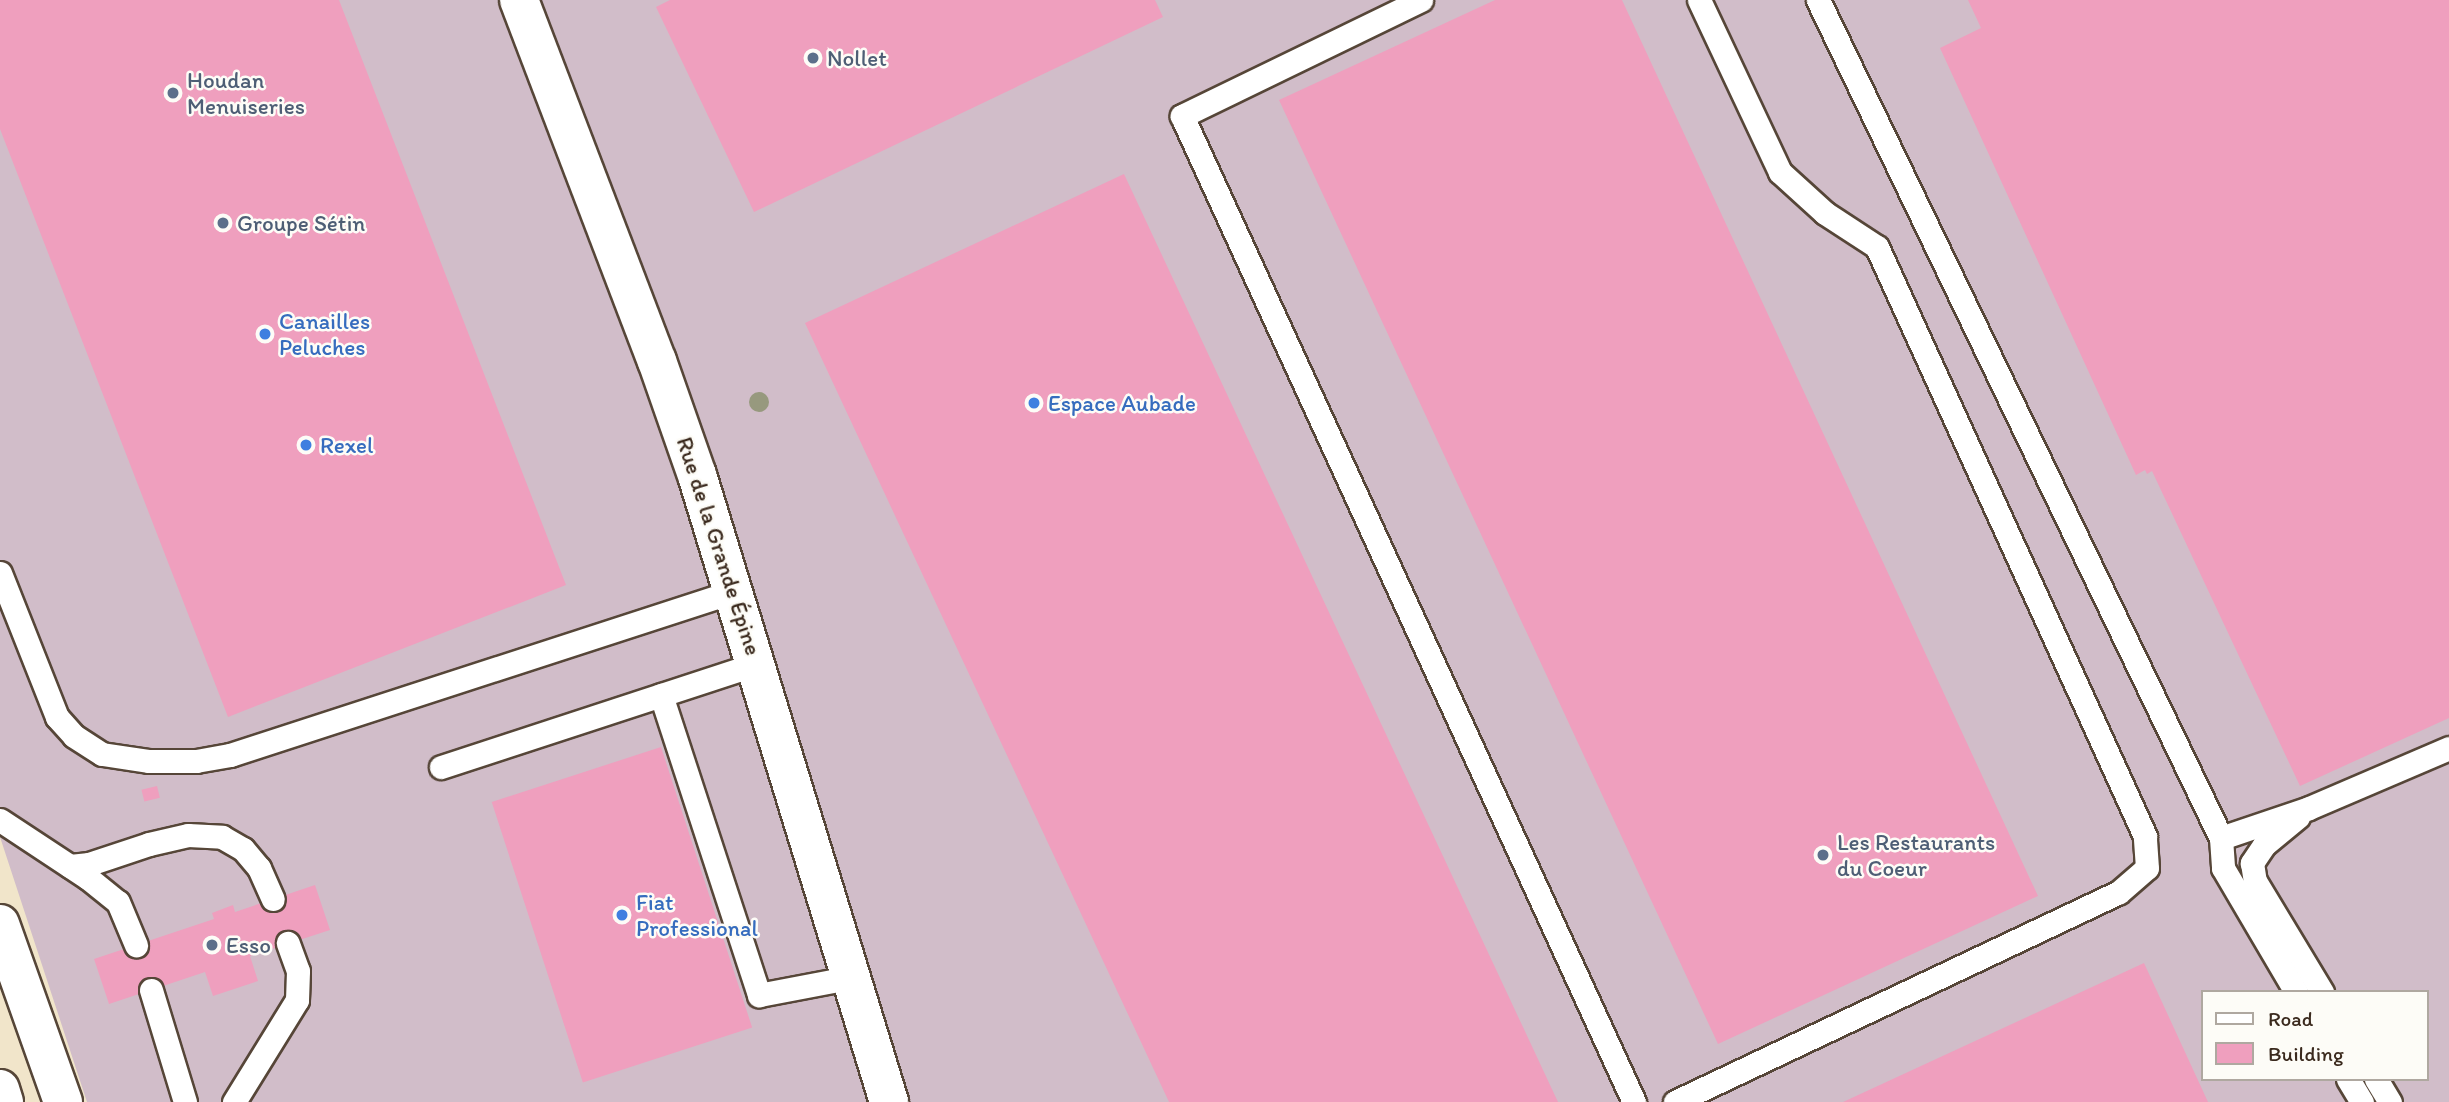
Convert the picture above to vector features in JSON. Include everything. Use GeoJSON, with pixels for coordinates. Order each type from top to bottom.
{"type":"FeatureCollection","features":[{"type":"Feature","properties":{"kind":"street","name":"Rue de la Grande Épine"},"geometry":{"type":"LineString","coordinates":[[519,0],[657,361],[735,592],[889,1102]]}},
{"type":"Feature","properties":{"kind":"street"},"geometry":{"type":"LineString","coordinates":[[0,924],[63,1102]]}},
{"type":"Feature","properties":{"kind":"street"},"geometry":{"type":"LineString","coordinates":[[0,1089],[4,1102]]}},
{"type":"Feature","properties":{"kind":"lane"},"geometry":{"type":"LineString","coordinates":[[1421,0],[1182,116],[1634,1102]]}},
{"type":"Feature","properties":{"kind":"lane"},"geometry":{"type":"LineString","coordinates":[[1675,1102],[2118,893],[2147,868],[2145,836],[1877,247],[1825,213],[1780,172],[1699,0]]}},
{"type":"Feature","properties":{"kind":"lane"},"geometry":{"type":"LineString","coordinates":[[1818,0],[2221,838],[2223,868],[2295,990]]}},
{"type":"Feature","properties":{"kind":"lane"},"geometry":{"type":"LineString","coordinates":[[0,573],[57,717],[74,736],[102,754],[149,761],[195,761],[230,755],[735,592]]}},
{"type":"Feature","properties":{"kind":"lane"},"geometry":{"type":"LineString","coordinates":[[441,766],[757,664]]}},
{"type":"Feature","properties":{"kind":"lane"},"geometry":{"type":"LineString","coordinates":[[661,695],[759,995],[853,978]]}},
{"type":"Feature","properties":{"kind":"lane"},"geometry":{"type":"LineString","coordinates":[[2221,838],[2309,808],[2449,748]]}},
{"type":"Feature","properties":{"kind":"lane"},"geometry":{"type":"LineString","coordinates":[[2309,808],[2264,845],[2252,863],[2255,881],[2321,990]]}},
{"type":"Feature","properties":{"kind":"lane"},"geometry":{"type":"LineString","coordinates":[[0,820],[70,866],[118,902],[136,945]]}},
{"type":"Feature","properties":{"kind":"lane"},"geometry":{"type":"LineString","coordinates":[[70,866],[188,835],[222,837],[243,849],[259,868],[273,899]]}},
{"type":"Feature","properties":{"kind":"lane"},"geometry":{"type":"LineString","coordinates":[[234,1102],[297,1000],[298,971],[288,943]]}},
{"type":"Feature","properties":{"kind":"lane"},"geometry":{"type":"LineString","coordinates":[[151,990],[185,1102]]}},
{"type":"Feature","properties":{"kind":"lane"},"geometry":{"type":"LineString","coordinates":[[2349,1081],[2362,1102]]}},
{"type":"Feature","properties":{"kind":"lane"},"geometry":{"type":"LineString","coordinates":[[2377,1081],[2390,1102]]}},
{"type":"Feature","properties":{"kind":"shaded area"},"geometry":{"type":"Polygon","coordinates":[[[0,0],[2449,0],[2449,1102],[87,1102],[0,837],[0,0]]]}},
{"type":"Feature","properties":{"kind":"building"},"geometry":{"type":"Polygon","coordinates":[[[0,0],[339,0],[566,585],[228,717],[0,129],[0,0]]]}},
{"type":"Feature","properties":{"kind":"building","name":"Nollet"},"geometry":{"type":"Polygon","coordinates":[[[670,0],[1155,0],[1163,17],[754,212],[656,7],[670,0]]]}},
{"type":"Feature","properties":{"kind":"building"},"geometry":{"type":"Polygon","coordinates":[[[1495,0],[1622,0],[2038,896],[1718,1044],[1279,100],[1495,0]]]}},
{"type":"Feature","properties":{"kind":"building"},"geometry":{"type":"Polygon","coordinates":[[[1968,0],[2449,0],[2449,718],[2300,786],[2152,471],[2147,474],[2145,470],[2136,475],[1940,48],[1981,28],[1968,0]]]}},
{"type":"Feature","properties":{"kind":"building"},"geometry":{"type":"Polygon","coordinates":[[[1124,174],[1558,1102],[1169,1102],[805,323],[1124,174]]]}},
{"type":"Feature","properties":{"kind":"building","name":"Fiat Professional"},"geometry":{"type":"Polygon","coordinates":[[[661,747],[752,1028],[583,1083],[492,802],[661,747]]]}},
{"type":"Feature","properties":{"kind":"building"},"geometry":{"type":"Polygon","coordinates":[[[157,786],[160,798],[144,802],[141,790],[157,786]]]}},
{"type":"Feature","properties":{"kind":"building"},"geometry":{"type":"Polygon","coordinates":[[[315,885],[330,930],[250,956],[258,981],[213,996],[205,972],[109,1004],[94,959],[214,919],[212,913],[233,905],[235,912],[315,885]]]}},
{"type":"Feature","properties":{"kind":"building"},"geometry":{"type":"Polygon","coordinates":[[[2144,963],[2208,1102],[1843,1102],[2144,963]]]}},
{"type":"Feature","properties":{"kind":"place","name":"Nollet"},"geometry":{"type":"Point","coordinates":[813,58]}},
{"type":"Feature","properties":{"kind":"place","name":"Houdan Menuiseries"},"geometry":{"type":"Point","coordinates":[173,93]}},
{"type":"Feature","properties":{"kind":"place","name":"Groupe Sétin"},"geometry":{"type":"Point","coordinates":[223,223]}},
{"type":"Feature","properties":{"kind":"place","name":"Canailles Peluches"},"geometry":{"type":"Point","coordinates":[265,334]}},
{"type":"Feature","properties":{"kind":"place","name":"Espace Aubade"},"geometry":{"type":"Point","coordinates":[1034,403]}},
{"type":"Feature","properties":{"kind":"place","name":"Rexel"},"geometry":{"type":"Point","coordinates":[306,445]}},
{"type":"Feature","properties":{"kind":"place","name":"Les Restaurants du Coeur"},"geometry":{"type":"Point","coordinates":[1823,855]}},
{"type":"Feature","properties":{"kind":"place","name":"Fiat Professional"},"geometry":{"type":"Point","coordinates":[622,915]}},
{"type":"Feature","properties":{"kind":"place","name":"Esso"},"geometry":{"type":"Point","coordinates":[212,945]}}]}
